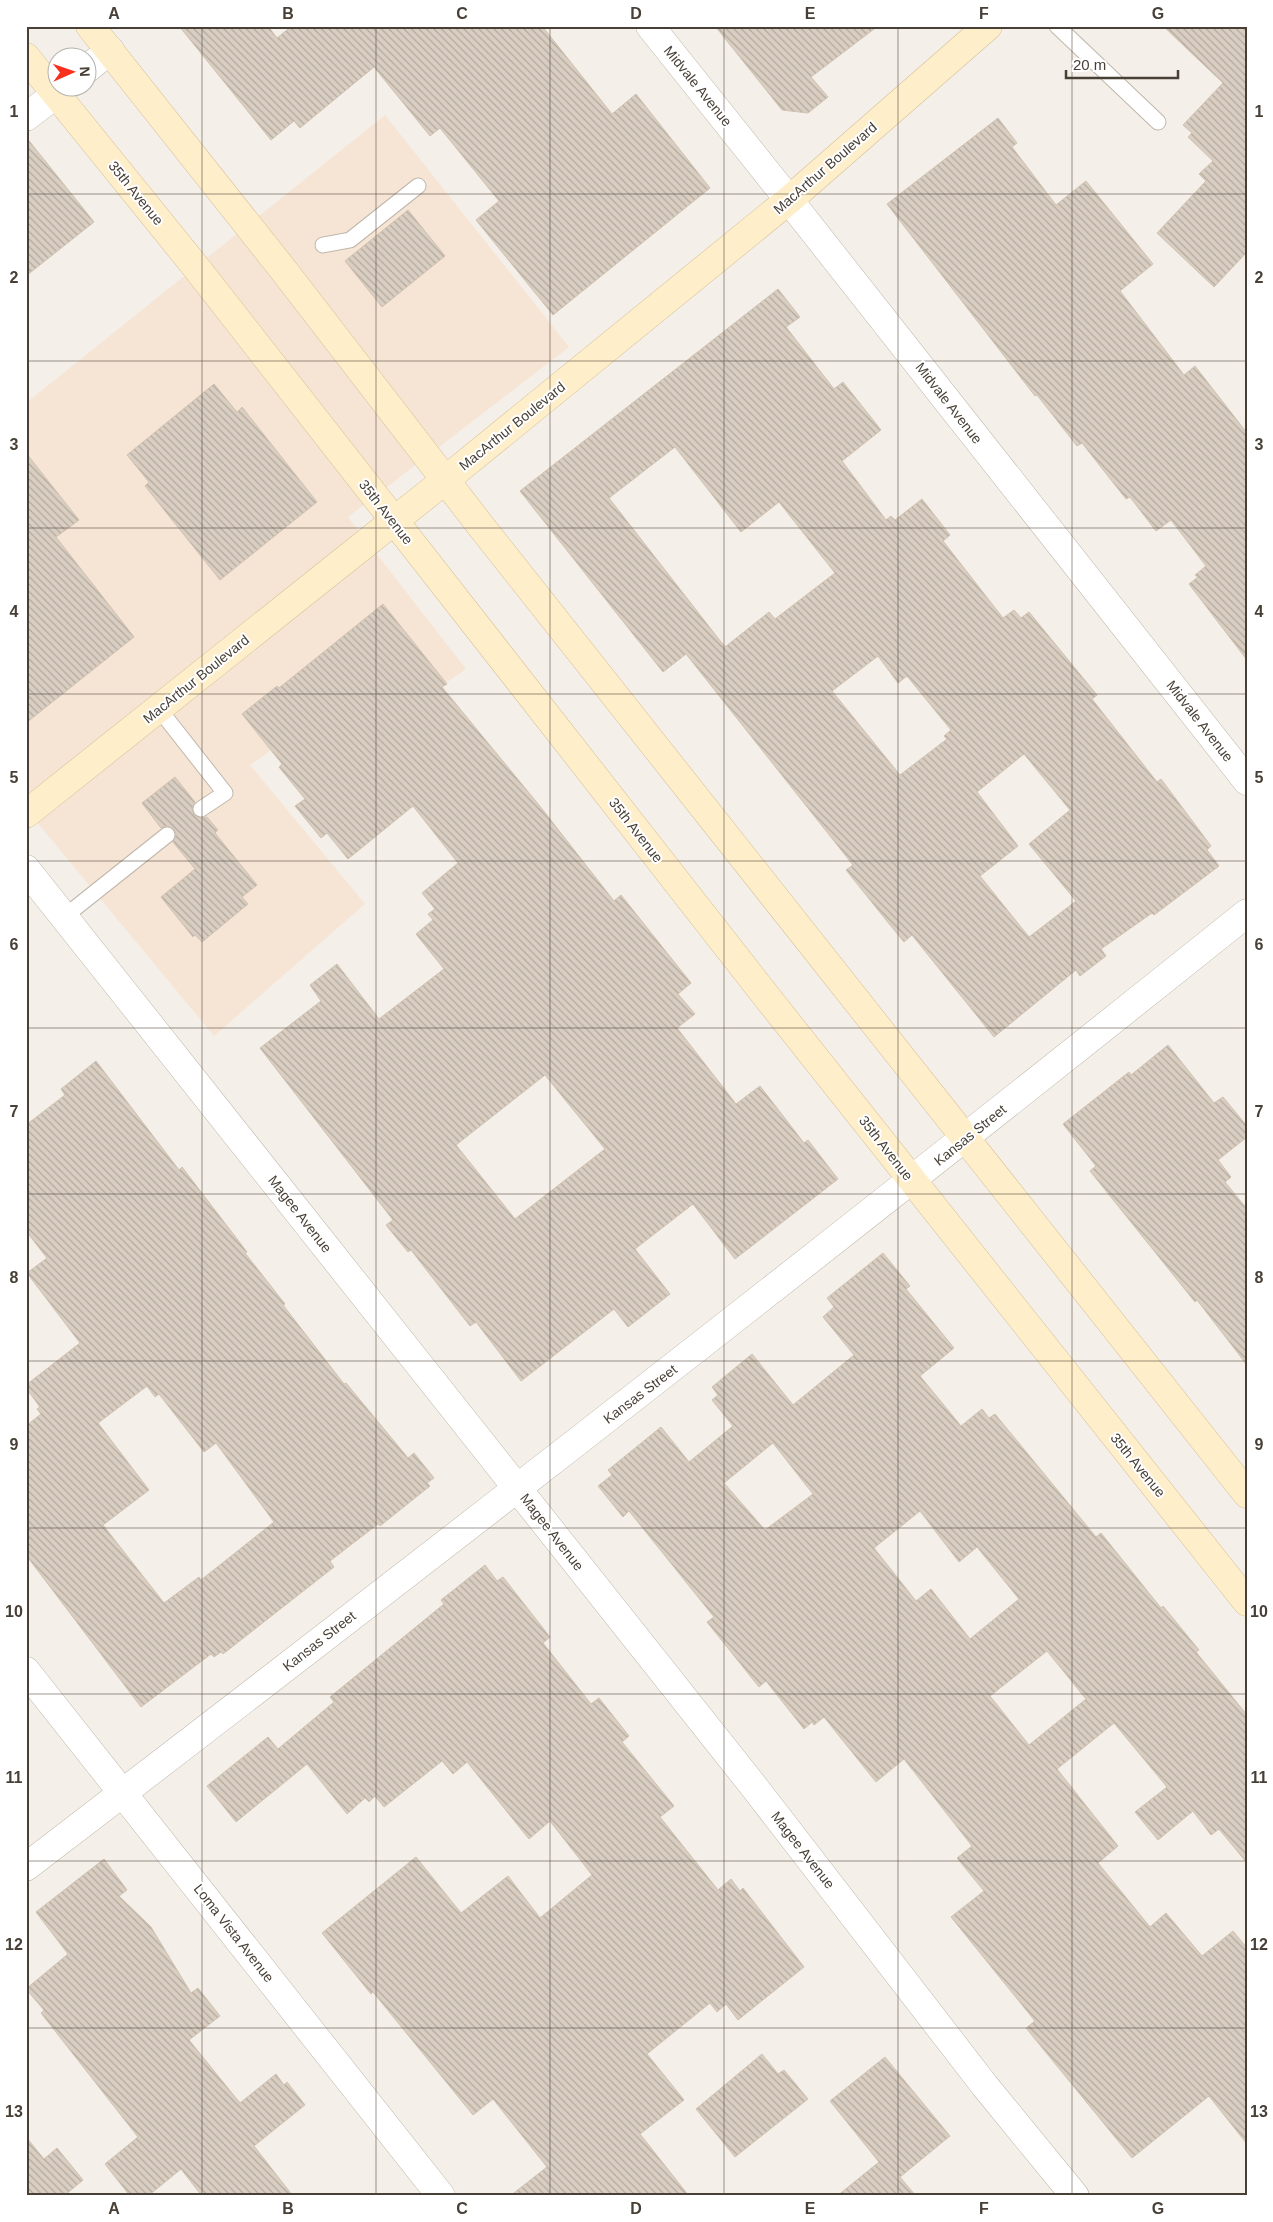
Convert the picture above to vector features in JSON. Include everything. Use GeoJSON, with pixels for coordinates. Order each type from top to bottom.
{"type":"FeatureCollection","features":[{"type":"Feature","properties":{"kind":"main road"},"geometry":{"type":"LineString","coordinates":[[90,26],[285,272],[444,481],[1247,1494]]}},
{"type":"Feature","properties":{"kind":"main road","name":"MacArthur Boulevard"},"geometry":{"type":"LineString","coordinates":[[26,814],[394,522],[789,200],[988,26]]}},
{"type":"Feature","properties":{"kind":"main road","name":"35th Avenue"},"geometry":{"type":"LineString","coordinates":[[26,57],[48,79]]}},
{"type":"Feature","properties":{"kind":"main road","name":"35th Avenue"},"geometry":{"type":"LineString","coordinates":[[65,98],[394,522],[912,1181],[1247,1602]]}},
{"type":"Feature","properties":{"kind":"street","name":"Midvale Avenue"},"geometry":{"type":"LineString","coordinates":[[650,26],[1247,781]]}},
{"type":"Feature","properties":{"kind":"street"},"geometry":{"type":"LineString","coordinates":[[98,60],[110,50]]}},
{"type":"Feature","properties":{"kind":"street"},"geometry":{"type":"LineString","coordinates":[[26,118],[51,98]]}},
{"type":"Feature","properties":{"kind":"street","name":"Magee Avenue"},"geometry":{"type":"LineString","coordinates":[[26,870],[755,1788],[985,2086],[1075,2196]]}},
{"type":"Feature","properties":{"kind":"street","name":"Kansas Street"},"geometry":{"type":"LineString","coordinates":[[26,1867],[516,1487],[677,1366],[1247,913]]}},
{"type":"Feature","properties":{"kind":"street","name":"Loma Vista Avenue"},"geometry":{"type":"LineString","coordinates":[[26,1671],[441,2196]]}},
{"type":"Feature","properties":{"kind":"lane"},"geometry":{"type":"LineString","coordinates":[[1057,26],[1158,122]]}},
{"type":"Feature","properties":{"kind":"lane"},"geometry":{"type":"LineString","coordinates":[[323,245],[350,240],[418,186]]}},
{"type":"Feature","properties":{"kind":"lane"},"geometry":{"type":"LineString","coordinates":[[159,709],[225,793],[201,809]]}},
{"type":"Feature","properties":{"kind":"lane"},"geometry":{"type":"LineString","coordinates":[[64,917],[167,835]]}},
{"type":"Feature","properties":{"kind":"shaded area"},"geometry":{"type":"Polygon","coordinates":[[[385,115],[569,347],[348,517],[466,669],[363,741],[333,707],[250,765],[365,904],[214,1036],[26,809],[26,403],[385,115]]]}},
{"type":"Feature","properties":{"kind":"building"},"geometry":{"type":"Polygon","coordinates":[[[179,26],[268,26],[277,38],[292,26],[542,26],[612,114],[636,94],[710,188],[553,315],[476,220],[499,201],[440,128],[430,136],[374,67],[300,128],[294,121],[271,140],[179,26]]]}},
{"type":"Feature","properties":{"kind":"building"},"geometry":{"type":"Polygon","coordinates":[[[715,26],[878,26],[811,77],[828,97],[808,113],[782,110],[715,26]]]}},
{"type":"Feature","properties":{"kind":"building"},"geometry":{"type":"Polygon","coordinates":[[[1163,26],[1247,26],[1247,252],[1214,287],[1157,233],[1206,181],[1199,174],[1213,161],[1188,137],[1192,133],[1183,125],[1223,83],[1163,26]]]}},
{"type":"Feature","properties":{"kind":"building"},"geometry":{"type":"Polygon","coordinates":[[[998,118],[1017,143],[1012,147],[1056,205],[1086,181],[1153,264],[1120,291],[1184,375],[1195,366],[1247,433],[1247,660],[1189,584],[1198,577],[1195,575],[1206,566],[1171,520],[1156,531],[1130,497],[1126,499],[1082,443],[1077,446],[1037,395],[1035,396],[887,204],[998,118]]]}},
{"type":"Feature","properties":{"kind":"building"},"geometry":{"type":"Polygon","coordinates":[[[26,137],[94,222],[26,276],[26,137]]]}},
{"type":"Feature","properties":{"kind":"building"},"geometry":{"type":"Polygon","coordinates":[[[408,210],[445,256],[382,307],[345,261],[408,210]]]}},
{"type":"Feature","properties":{"kind":"building"},"geometry":{"type":"Polygon","coordinates":[[[778,289],[800,317],[786,327],[834,389],[843,382],[881,430],[842,461],[886,520],[891,516],[895,520],[922,499],[950,535],[943,541],[1003,618],[1014,610],[1021,618],[1029,612],[1097,695],[1092,699],[1157,782],[1161,779],[1211,846],[1207,850],[1219,866],[1154,915],[1152,913],[1101,949],[1106,956],[1080,976],[1076,970],[994,1037],[912,935],[904,942],[886,920],[846,870],[853,865],[686,654],[663,672],[520,491],[778,289]],[[675,447],[609,498],[725,647],[769,612],[775,619],[835,573],[779,502],[741,532],[675,447]],[[878,656],[832,691],[900,775],[947,739],[944,736],[951,730],[907,676],[898,683],[878,656]],[[1024,754],[977,792],[1018,846],[980,876],[1029,937],[1076,901],[1029,844],[1070,810],[1024,754]]]}},
{"type":"Feature","properties":{"kind":"building"},"geometry":{"type":"Polygon","coordinates":[[[214,384],[237,412],[242,407],[317,502],[220,580],[145,486],[149,482],[127,455],[214,384]]]}},
{"type":"Feature","properties":{"kind":"building"},"geometry":{"type":"Polygon","coordinates":[[[26,453],[79,520],[56,537],[134,637],[26,723],[26,453]]]}},
{"type":"Feature","properties":{"kind":"building"},"geometry":{"type":"Polygon","coordinates":[[[383,604],[447,684],[442,687],[539,805],[614,901],[621,895],[691,983],[678,994],[695,1014],[677,1028],[736,1104],[760,1086],[804,1143],[808,1140],[838,1179],[735,1259],[693,1204],[635,1249],[670,1294],[628,1327],[614,1309],[521,1381],[476,1322],[470,1326],[411,1250],[408,1252],[386,1225],[393,1220],[260,1048],[321,1001],[310,985],[337,964],[379,1019],[444,969],[416,934],[433,920],[428,914],[435,909],[422,893],[458,863],[413,806],[348,859],[327,833],[321,838],[295,806],[305,799],[279,767],[282,764],[242,714],[277,686],[279,688],[383,604]],[[545,1075],[456,1145],[515,1219],[605,1149],[545,1075]]]}},
{"type":"Feature","properties":{"kind":"building"},"geometry":{"type":"Polygon","coordinates":[[[175,777],[195,802],[192,809],[194,815],[201,818],[207,817],[218,830],[215,833],[257,885],[242,897],[248,904],[202,942],[195,935],[193,937],[161,897],[195,869],[173,842],[176,834],[174,829],[166,826],[161,828],[142,803],[175,777]]]}},
{"type":"Feature","properties":{"kind":"building"},"geometry":{"type":"Polygon","coordinates":[[[1168,1045],[1214,1103],[1223,1097],[1247,1126],[1247,1137],[1218,1160],[1231,1177],[1225,1182],[1247,1209],[1247,1365],[1197,1300],[1195,1302],[1090,1171],[1096,1166],[1063,1124],[1129,1072],[1131,1075],[1168,1045]]]}},
{"type":"Feature","properties":{"kind":"building"},"geometry":{"type":"Polygon","coordinates":[[[96,1061],[179,1170],[182,1167],[247,1252],[245,1253],[285,1304],[283,1305],[344,1384],[346,1383],[408,1458],[414,1453],[434,1478],[427,1483],[430,1486],[380,1526],[378,1524],[330,1561],[334,1567],[223,1654],[221,1652],[214,1657],[211,1654],[141,1707],[26,1555],[26,1426],[41,1414],[37,1409],[40,1407],[26,1388],[26,1385],[80,1343],[27,1273],[47,1258],[26,1231],[26,1125],[65,1095],[61,1089],[96,1061]],[[147,1386],[98,1423],[149,1490],[103,1525],[164,1603],[199,1577],[201,1580],[274,1522],[216,1443],[204,1452],[159,1394],[155,1397],[147,1386]]]}},
{"type":"Feature","properties":{"kind":"building"},"geometry":{"type":"Polygon","coordinates":[[[883,1253],[910,1286],[906,1289],[954,1348],[920,1376],[961,1426],[982,1409],[989,1418],[995,1414],[1096,1537],[1101,1533],[1161,1608],[1163,1606],[1199,1650],[1196,1652],[1247,1715],[1247,1863],[1219,1829],[1211,1835],[1193,1811],[1158,1840],[1135,1812],[1167,1787],[1114,1723],[1057,1769],[1118,1846],[1098,1863],[1150,1927],[1166,1913],[1202,1956],[1233,1931],[1247,1948],[1247,2144],[1209,2096],[1132,2158],[1026,2028],[1035,2021],[951,1917],[984,1891],[957,1858],[972,1846],[904,1759],[876,1782],[824,1717],[814,1725],[812,1722],[804,1729],[766,1681],[759,1687],[707,1622],[714,1617],[629,1511],[623,1517],[598,1486],[612,1475],[608,1470],[661,1427],[689,1462],[733,1426],[712,1400],[718,1395],[712,1387],[752,1354],[793,1405],[854,1355],[823,1317],[834,1307],[827,1298],[883,1253]],[[773,1443],[724,1483],[765,1530],[813,1494],[773,1443]],[[920,1511],[874,1548],[916,1601],[931,1589],[970,1639],[1019,1599],[977,1547],[959,1562],[920,1511]],[[1047,1651],[990,1696],[1029,1745],[1086,1699],[1047,1651]]]}},
{"type":"Feature","properties":{"kind":"building"},"geometry":{"type":"Polygon","coordinates":[[[485,1565],[497,1581],[503,1577],[550,1637],[543,1643],[591,1704],[599,1698],[629,1736],[622,1742],[674,1806],[660,1817],[718,1890],[731,1879],[740,1891],[743,1888],[804,1967],[738,2020],[726,2004],[717,2012],[710,2003],[647,2054],[684,2100],[640,2134],[689,2196],[510,2196],[547,2167],[493,2099],[473,2115],[373,1992],[371,1994],[322,1933],[416,1857],[461,1913],[508,1876],[540,1918],[592,1875],[550,1821],[529,1839],[467,1762],[453,1774],[442,1761],[384,1807],[375,1796],[369,1802],[365,1798],[347,1814],[307,1764],[236,1822],[207,1786],[268,1737],[278,1749],[334,1702],[330,1697],[444,1604],[441,1600],[485,1565]]]}},
{"type":"Feature","properties":{"kind":"building"},"geometry":{"type":"Polygon","coordinates":[[[104,1859],[127,1890],[119,1896],[151,1927],[191,1993],[198,1988],[220,2016],[189,2040],[240,2103],[276,2074],[284,2085],[287,2082],[305,2105],[254,2146],[293,2196],[202,2196],[181,2169],[148,2196],[130,2196],[105,2164],[138,2137],[41,2013],[44,2010],[26,1989],[68,1954],[36,1912],[104,1859]]]}},
{"type":"Feature","properties":{"kind":"building"},"geometry":{"type":"Polygon","coordinates":[[[762,2054],[778,2074],[784,2070],[808,2099],[735,2157],[696,2109],[762,2054]]]}},
{"type":"Feature","properties":{"kind":"building"},"geometry":{"type":"Polygon","coordinates":[[[885,2057],[950,2136],[900,2177],[916,2196],[837,2196],[879,2162],[830,2101],[885,2057]]]}},
{"type":"Feature","properties":{"kind":"building"},"geometry":{"type":"Polygon","coordinates":[[[26,2137],[44,2159],[57,2148],[83,2180],[64,2196],[26,2196],[26,2137]]]}}]}
